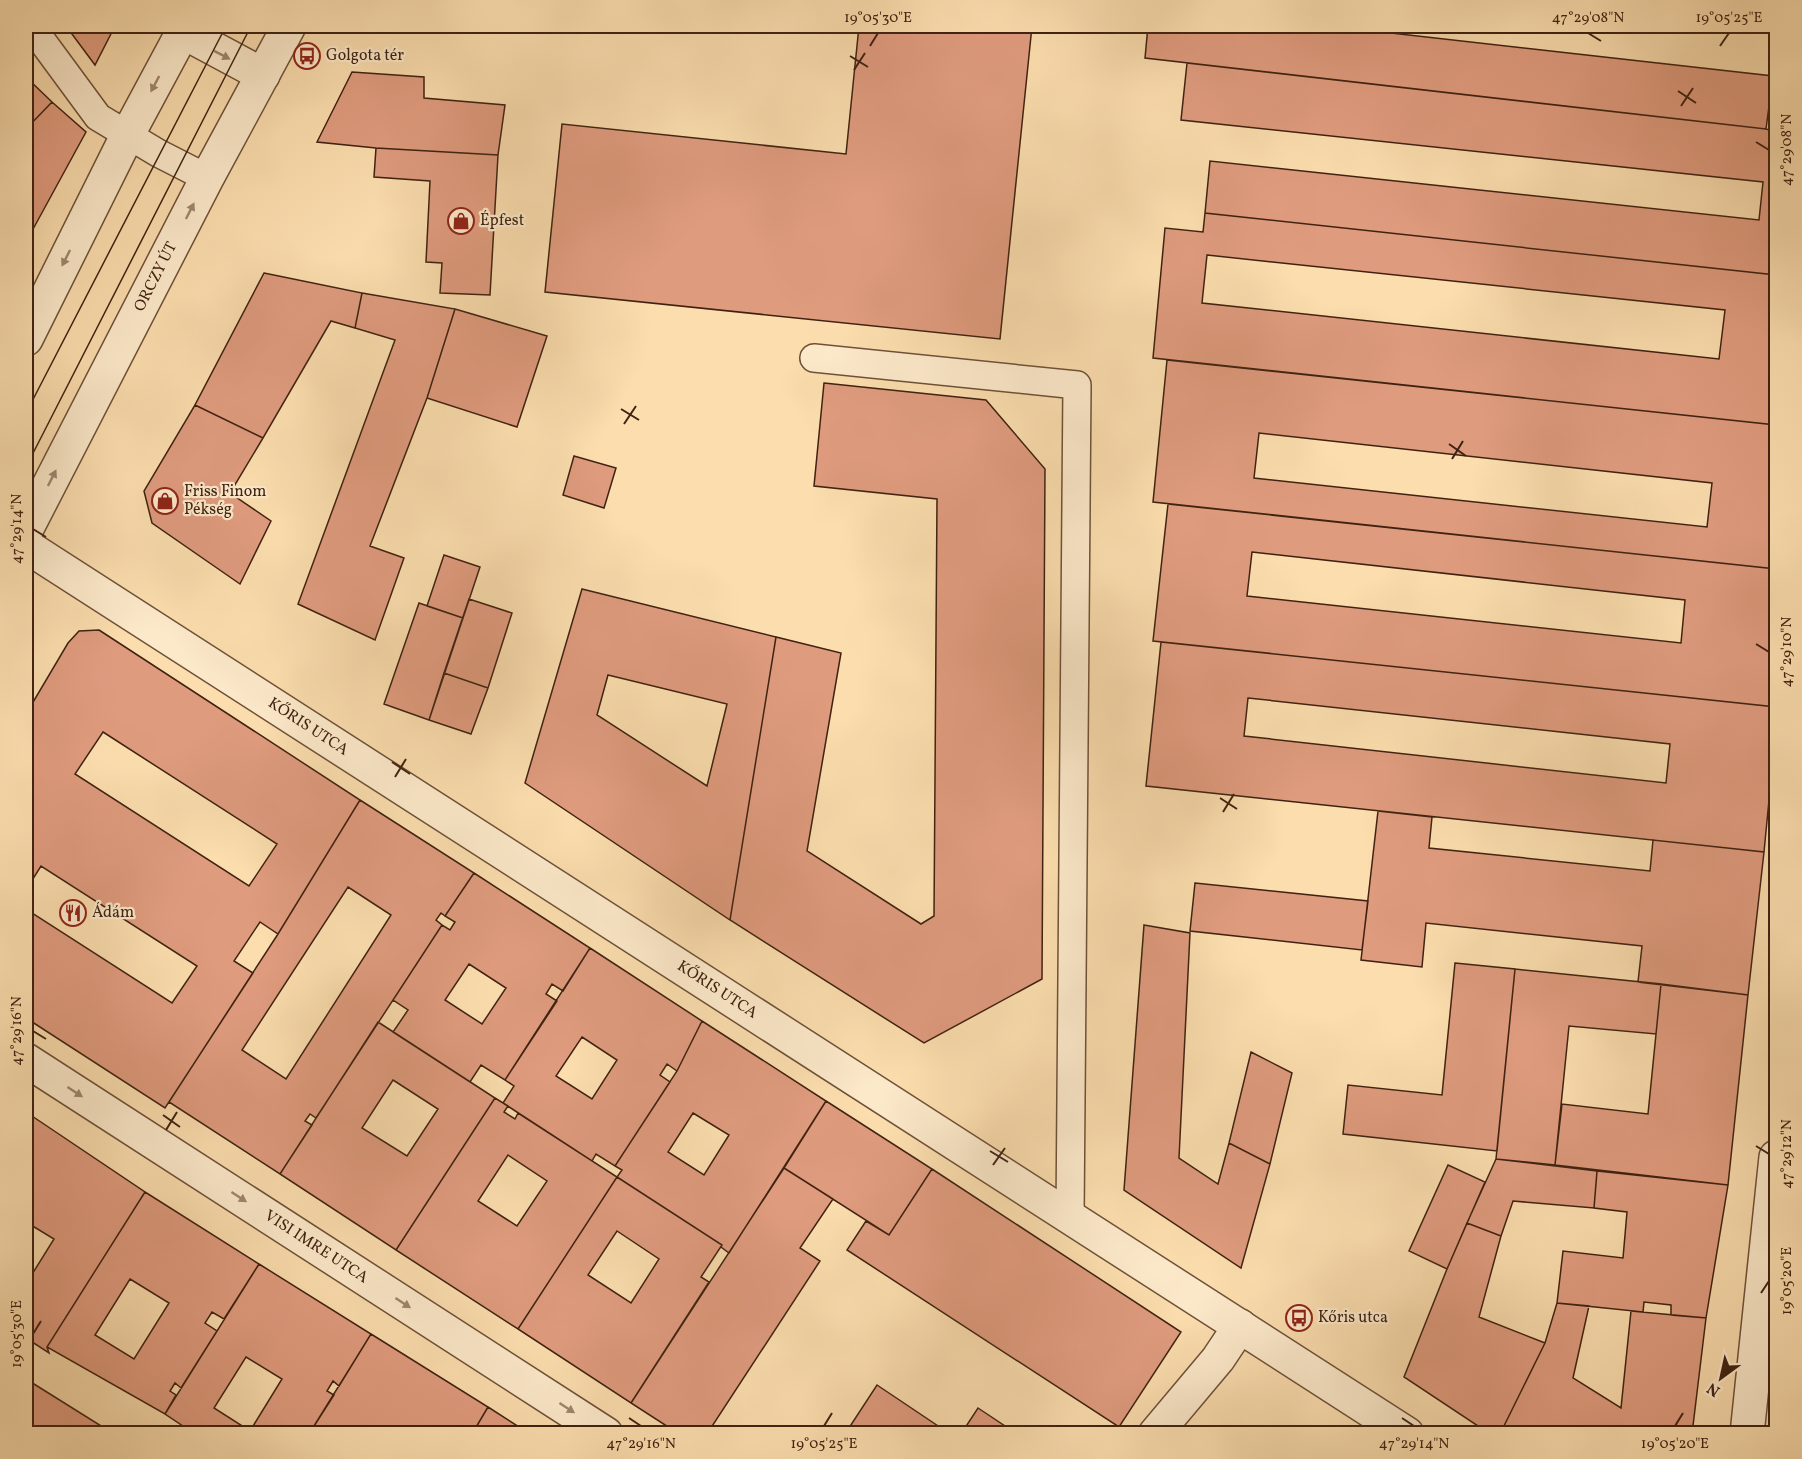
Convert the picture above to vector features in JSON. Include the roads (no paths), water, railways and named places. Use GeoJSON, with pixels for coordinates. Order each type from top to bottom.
{"type":"FeatureCollection","features":[{"type":"Feature","properties":{"kind":"street","name":"ORCZY ÚT"},"geometry":{"type":"LineString","coordinates":[[26,530],[207,178],[289,26]]}},
{"type":"Feature","properties":{"kind":"street"},"geometry":{"type":"LineString","coordinates":[[26,339],[183,28],[263,75]]}},
{"type":"Feature","properties":{"kind":"street","name":"KŐRIS UTCA"},"geometry":{"type":"LineString","coordinates":[[26,546],[1407,1434]]}},
{"type":"Feature","properties":{"kind":"street","name":"VISI IMRE UTCA"},"geometry":{"type":"LineString","coordinates":[[26,1060],[606,1434]]}},
{"type":"Feature","properties":{"kind":"street"},"geometry":{"type":"LineString","coordinates":[[1747,1434],[1776,1157]]}},
{"type":"Feature","properties":{"kind":"street"},"geometry":{"type":"LineString","coordinates":[[1155,1434],[1218,1359],[1240,1326]]}},
{"type":"Feature","properties":{"kind":"lane"},"geometry":{"type":"LineString","coordinates":[[31,26],[98,117],[158,153],[207,178]]}},
{"type":"Feature","properties":{"kind":"lane"},"geometry":{"type":"LineString","coordinates":[[814,358],[1077,384],[1070,1217]]}},
{"type":"Feature","properties":{"kind":"tram line"},"geometry":{"type":"LineString","coordinates":[[26,413],[226,26]]}},
{"type":"Feature","properties":{"kind":"tram line"},"geometry":{"type":"LineString","coordinates":[[26,467],[251,26]]}},
{"type":"Feature","properties":{"kind":"place","name":"Golgota tér"},"geometry":{"type":"Point","coordinates":[307,56]}},
{"type":"Feature","properties":{"kind":"place","name":"Épfest"},"geometry":{"type":"Point","coordinates":[461,221]}},
{"type":"Feature","properties":{"kind":"place","name":"Friss Finom Pékség"},"geometry":{"type":"Point","coordinates":[165,501]}},
{"type":"Feature","properties":{"kind":"place","name":"Ádám"},"geometry":{"type":"Point","coordinates":[73,913]}},
{"type":"Feature","properties":{"kind":"place","name":"Kőris utca"},"geometry":{"type":"Point","coordinates":[1299,1318]}}]}
